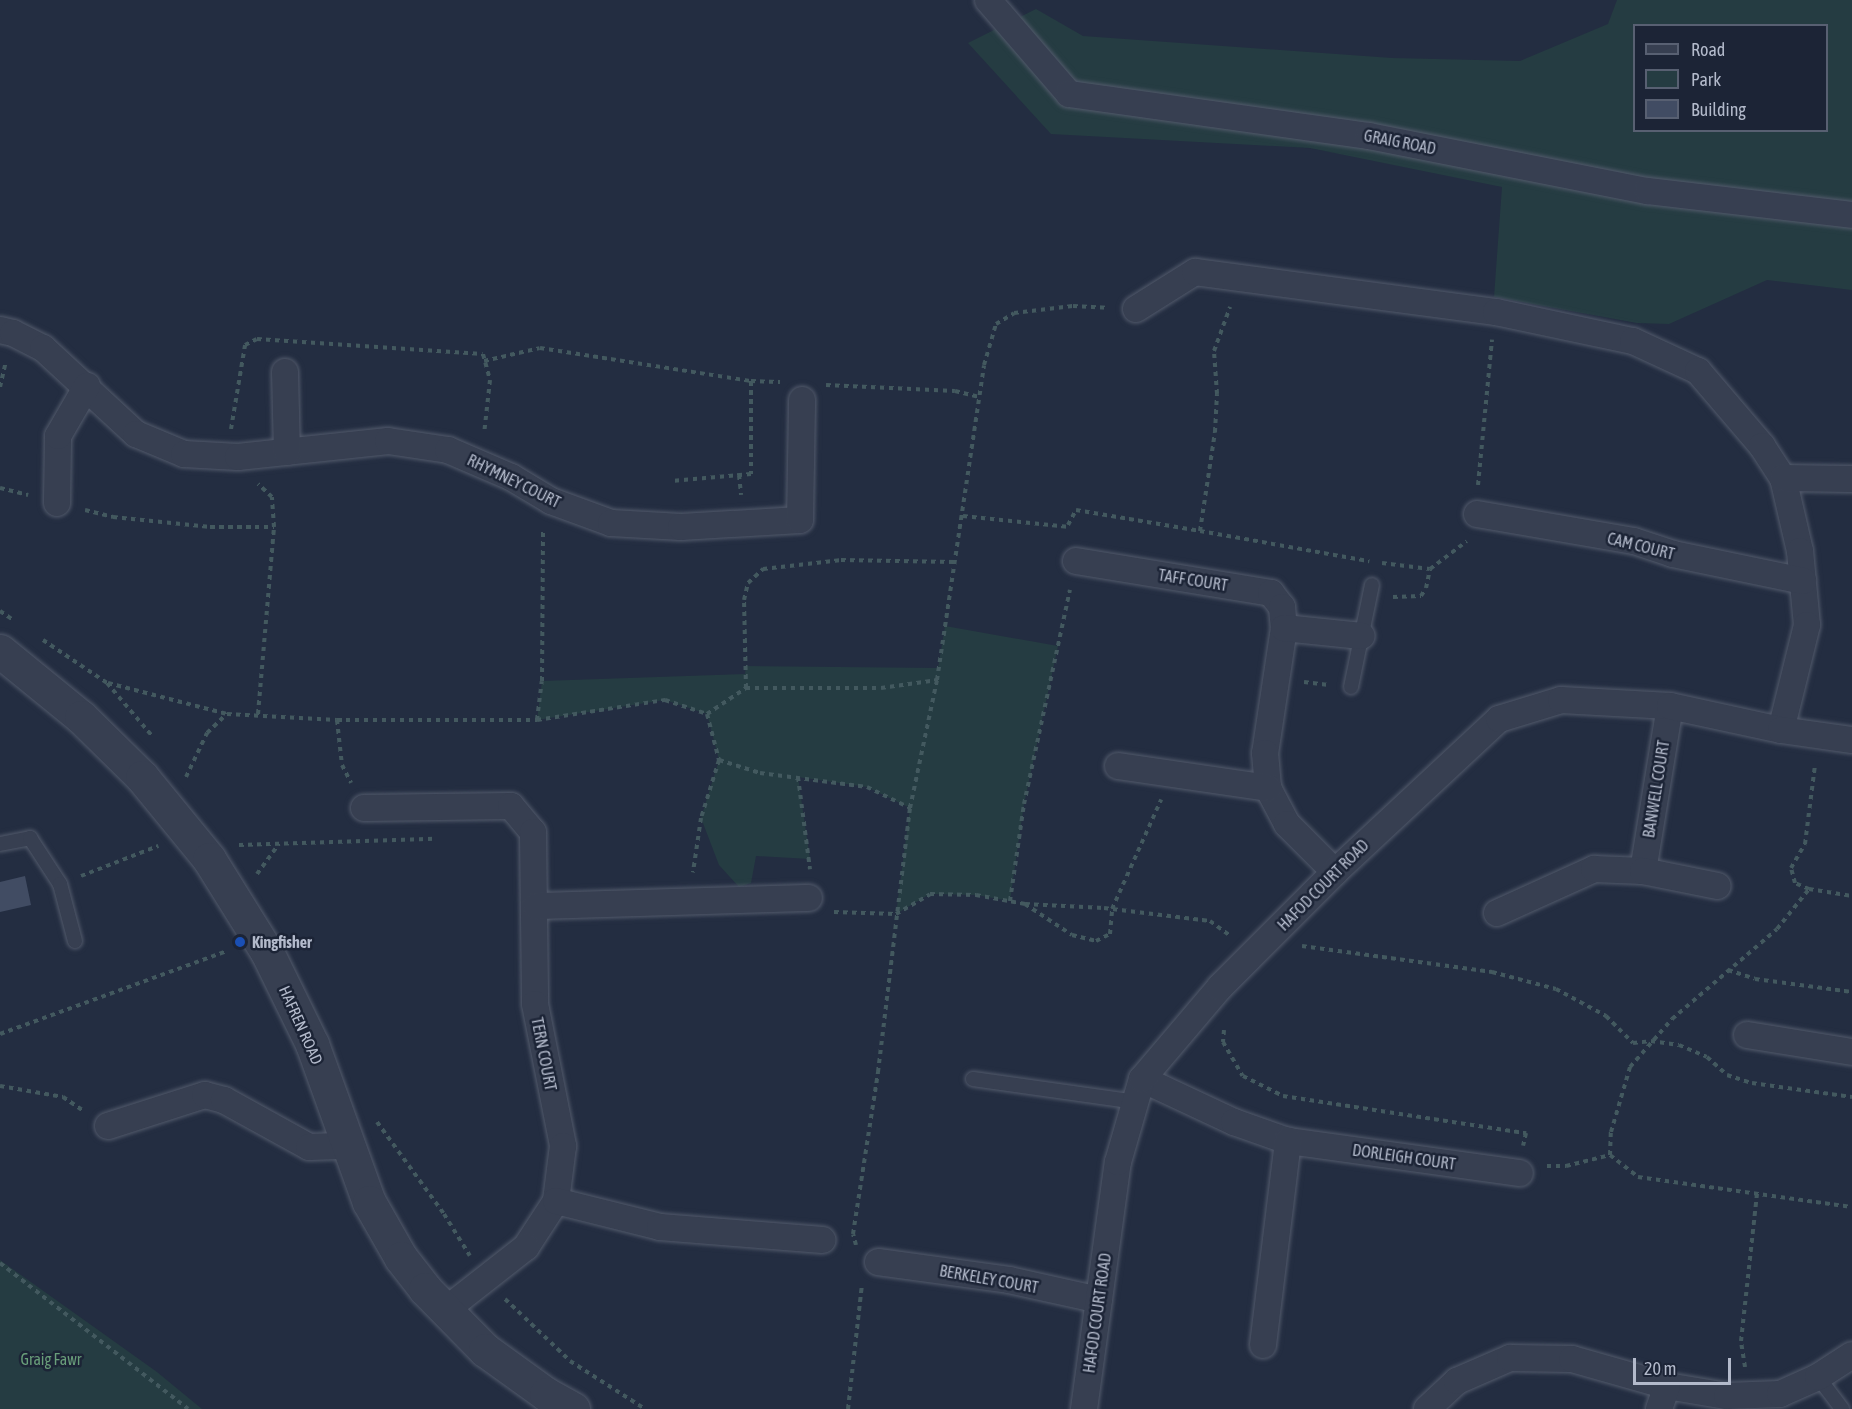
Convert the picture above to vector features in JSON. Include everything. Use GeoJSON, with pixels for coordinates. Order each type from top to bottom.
{"type":"FeatureCollection","features":[{"type":"Feature","properties":{"kind":"street","name":"GRAIG ROAD"},"geometry":{"type":"LineString","coordinates":[[988,0],[1069,94],[1370,136],[1648,191],[1852,216]]}},
{"type":"Feature","properties":{"kind":"street"},"geometry":{"type":"LineString","coordinates":[[1136,309],[1195,273],[1496,312],[1633,341],[1698,371],[1762,446],[1784,478],[1803,581],[1807,625],[1781,730]]}},
{"type":"Feature","properties":{"kind":"street","name":"RHYMNEY COURT"},"geometry":{"type":"LineString","coordinates":[[0,330],[13,333],[43,348],[87,386],[136,434],[183,454],[238,457],[388,441],[448,450],[511,477],[550,501],[611,523],[681,527],[800,520],[802,389]]}},
{"type":"Feature","properties":{"kind":"street"},"geometry":{"type":"LineString","coordinates":[[285,372],[287,452]]}},
{"type":"Feature","properties":{"kind":"street"},"geometry":{"type":"LineString","coordinates":[[57,503],[58,436],[87,386]]}},
{"type":"Feature","properties":{"kind":"street"},"geometry":{"type":"LineString","coordinates":[[1784,478],[1852,479]]}},
{"type":"Feature","properties":{"kind":"street","name":"CAM COURT"},"geometry":{"type":"LineString","coordinates":[[1477,514],[1634,541],[1673,554],[1803,581]]}},
{"type":"Feature","properties":{"kind":"street","name":"TAFF COURT"},"geometry":{"type":"LineString","coordinates":[[1076,561],[1271,593],[1282,607],[1284,628],[1265,753],[1268,788],[1287,824],[1335,872]]}},
{"type":"Feature","properties":{"kind":"street"},"geometry":{"type":"LineString","coordinates":[[1284,628],[1362,636]]}},
{"type":"Feature","properties":{"kind":"street","name":"HAFREN ROAD"},"geometry":{"type":"LineString","coordinates":[[3,660],[81,717],[142,777],[209,859],[267,952],[312,1044],[369,1202],[401,1258],[425,1289],[485,1350],[546,1394],[573,1409]]}},
{"type":"Feature","properties":{"kind":"street","name":"HAFOD COURT ROAD"},"geometry":{"type":"LineString","coordinates":[[1084,1409],[1118,1162],[1139,1091],[1220,987],[1335,872],[1499,719],[1561,700],[1670,706],[1781,730],[1852,740]]}},
{"type":"Feature","properties":{"kind":"street","name":"BANWELL COURT"},"geometry":{"type":"LineString","coordinates":[[1643,872],[1670,706]]}},
{"type":"Feature","properties":{"kind":"street"},"geometry":{"type":"LineString","coordinates":[[1118,766],[1268,788]]}},
{"type":"Feature","properties":{"kind":"street","name":"TERN COURT"},"geometry":{"type":"LineString","coordinates":[[364,808],[511,806],[533,832],[536,906],[535,1004],[563,1146],[556,1201],[526,1248],[447,1309]]}},
{"type":"Feature","properties":{"kind":"street"},"geometry":{"type":"LineString","coordinates":[[1497,914],[1594,869],[1643,872],[1718,886]]}},
{"type":"Feature","properties":{"kind":"street"},"geometry":{"type":"LineString","coordinates":[[536,906],[809,898]]}},
{"type":"Feature","properties":{"kind":"street"},"geometry":{"type":"LineString","coordinates":[[1747,1035],[1852,1052]]}},
{"type":"Feature","properties":{"kind":"street","name":"DORLEIGH COURT"},"geometry":{"type":"LineString","coordinates":[[1139,1091],[1288,1142],[1528,1165]]}},
{"type":"Feature","properties":{"kind":"street"},"geometry":{"type":"LineString","coordinates":[[108,1126],[205,1095],[224,1101],[309,1147],[347,1146]]}},
{"type":"Feature","properties":{"kind":"street"},"geometry":{"type":"LineString","coordinates":[[1263,1345],[1288,1142]]}},
{"type":"Feature","properties":{"kind":"street"},"geometry":{"type":"LineString","coordinates":[[556,1201],[660,1227],[822,1240]]}},
{"type":"Feature","properties":{"kind":"street","name":"BERKELEY COURT"},"geometry":{"type":"LineString","coordinates":[[870,1269],[1009,1280],[1099,1300]]}},
{"type":"Feature","properties":{"kind":"street"},"geometry":{"type":"LineString","coordinates":[[1426,1409],[1457,1381],[1510,1358],[1572,1359],[1663,1397],[1780,1394],[1818,1377],[1852,1355]]}},
{"type":"Feature","properties":{"kind":"lane"},"geometry":{"type":"LineString","coordinates":[[1351,687],[1370,591]]}},
{"type":"Feature","properties":{"kind":"lane"},"geometry":{"type":"LineString","coordinates":[[0,844],[30,838],[60,884],[75,941]]}},
{"type":"Feature","properties":{"kind":"lane"},"geometry":{"type":"LineString","coordinates":[[973,1079],[1139,1091]]}},
{"type":"Feature","properties":{"kind":"lane"},"geometry":{"type":"LineString","coordinates":[[1818,1377],[1842,1409]]}},
{"type":"Feature","properties":{"kind":"path"},"geometry":{"type":"LineString","coordinates":[[1200,531],[1215,432],[1217,394],[1214,351],[1233,300]]}},
{"type":"Feature","properties":{"kind":"path"},"geometry":{"type":"LineString","coordinates":[[857,1247],[853,1234],[878,1072],[910,808],[937,680],[984,365],[996,324],[1014,313],[1073,306],[1136,309]]}},
{"type":"Feature","properties":{"kind":"path"},"geometry":{"type":"LineString","coordinates":[[1370,591],[1421,596],[1426,588],[1430,569],[1468,540],[1477,514],[1479,458],[1492,338],[1480,337]]}},
{"type":"Feature","properties":{"kind":"path"},"geometry":{"type":"LineString","coordinates":[[484,361],[540,348],[802,389],[955,391],[980,397]]}},
{"type":"Feature","properties":{"kind":"path"},"geometry":{"type":"LineString","coordinates":[[671,481],[751,474],[751,381]]}},
{"type":"Feature","properties":{"kind":"path"},"geometry":{"type":"LineString","coordinates":[[0,488],[113,517],[210,527],[274,527]]}},
{"type":"Feature","properties":{"kind":"path"},"geometry":{"type":"LineString","coordinates":[[537,720],[542,681],[543,530],[550,501]]}},
{"type":"Feature","properties":{"kind":"path"},"geometry":{"type":"LineString","coordinates":[[1068,525],[1076,510],[1321,554],[1430,569]]}},
{"type":"Feature","properties":{"kind":"path"},"geometry":{"type":"LineString","coordinates":[[963,516],[1068,525]]}},
{"type":"Feature","properties":{"kind":"path"},"geometry":{"type":"LineString","coordinates":[[1010,901],[1024,804],[1079,543],[1068,525]]}},
{"type":"Feature","properties":{"kind":"path"},"geometry":{"type":"LineString","coordinates":[[746,688],[744,600],[748,583],[763,569],[841,560],[954,562]]}},
{"type":"Feature","properties":{"kind":"path"},"geometry":{"type":"LineString","coordinates":[[707,714],[746,688],[881,688],[937,680]]}},
{"type":"Feature","properties":{"kind":"path"},"geometry":{"type":"LineString","coordinates":[[1276,680],[1351,687]]}},
{"type":"Feature","properties":{"kind":"path"},"geometry":{"type":"LineString","coordinates":[[107,683],[227,714],[337,720],[537,720],[665,700],[707,714]]}},
{"type":"Feature","properties":{"kind":"path"},"geometry":{"type":"LineString","coordinates":[[186,777],[207,733],[227,714]]}},
{"type":"Feature","properties":{"kind":"path"},"geometry":{"type":"LineString","coordinates":[[688,902],[701,818],[719,760],[707,714]]}},
{"type":"Feature","properties":{"kind":"path"},"geometry":{"type":"LineString","coordinates":[[1819,735],[1805,844],[1791,868],[1795,883],[1809,889],[1852,896]]}},
{"type":"Feature","properties":{"kind":"path"},"geometry":{"type":"LineString","coordinates":[[719,760],[760,773],[867,787],[910,808]]}},
{"type":"Feature","properties":{"kind":"path"},"geometry":{"type":"LineString","coordinates":[[1025,904],[1072,935],[1096,941],[1110,934],[1112,909],[1157,813],[1169,774]]}},
{"type":"Feature","properties":{"kind":"path"},"geometry":{"type":"LineString","coordinates":[[798,777],[810,859],[808,911],[896,914],[930,894],[976,895],[1025,904],[1112,909],[1210,921],[1255,953]]}},
{"type":"Feature","properties":{"kind":"path"},"geometry":{"type":"LineString","coordinates":[[232,844],[447,839]]}},
{"type":"Feature","properties":{"kind":"path"},"geometry":{"type":"LineString","coordinates":[[60,884],[169,842]]}},
{"type":"Feature","properties":{"kind":"path"},"geometry":{"type":"LineString","coordinates":[[256,876],[279,844]]}},
{"type":"Feature","properties":{"kind":"path"},"geometry":{"type":"LineString","coordinates":[[1610,1155],[1611,1132],[1630,1067],[1651,1041],[1727,970],[1777,929],[1809,889]]}},
{"type":"Feature","properties":{"kind":"path"},"geometry":{"type":"LineString","coordinates":[[1275,933],[1291,944],[1492,972],[1556,989],[1606,1016],[1633,1043],[1651,1041],[1679,1044],[1707,1057],[1727,1074],[1752,1083],[1852,1097]]}},
{"type":"Feature","properties":{"kind":"path"},"geometry":{"type":"LineString","coordinates":[[223,940],[226,951],[233,960]]}},
{"type":"Feature","properties":{"kind":"path"},"geometry":{"type":"LineString","coordinates":[[0,1034],[226,951]]}},
{"type":"Feature","properties":{"kind":"path"},"geometry":{"type":"LineString","coordinates":[[1727,970],[1755,979],[1852,992]]}},
{"type":"Feature","properties":{"kind":"path"},"geometry":{"type":"LineString","coordinates":[[1226,1020],[1223,1042],[1243,1076],[1282,1096],[1526,1133],[1528,1165],[1566,1166],[1610,1155]]}},
{"type":"Feature","properties":{"kind":"path"},"geometry":{"type":"LineString","coordinates":[[0,1086],[63,1097],[108,1126]]}},
{"type":"Feature","properties":{"kind":"path"},"geometry":{"type":"LineString","coordinates":[[1610,1155],[1638,1177],[1852,1207]]}},
{"type":"Feature","properties":{"kind":"path"},"geometry":{"type":"LineString","coordinates":[[1752,1395],[1741,1341],[1757,1194]]}},
{"type":"Feature","properties":{"kind":"path"},"geometry":{"type":"LineString","coordinates":[[0,1263],[188,1409]]}},
{"type":"Feature","properties":{"kind":"path"},"geometry":{"type":"LineString","coordinates":[[848,1409],[870,1269]]}},
{"type":"Feature","properties":{"kind":"green space"},"geometry":{"type":"Polygon","coordinates":[[[1617,0],[1852,0],[1852,290],[1767,280],[1669,324],[1637,323],[1494,297],[1502,187],[1310,148],[1051,134],[968,43],[1036,9],[1083,36],[1392,58],[1520,61],[1608,24],[1617,0]]]}},
{"type":"Feature","properties":{"kind":"green space"},"geometry":{"type":"Polygon","coordinates":[[[945,626],[1058,646],[1024,804],[1010,901],[976,895],[930,894],[896,914],[910,808],[867,787],[798,777],[810,859],[756,856],[751,883],[739,887],[719,865],[701,818],[719,760],[707,714],[665,700],[537,720],[542,681],[745,674],[746,666],[938,668],[945,626]]]}},
{"type":"Feature","properties":{"kind":"green space","name":"Graig Fawr"},"geometry":{"type":"Polygon","coordinates":[[[0,1260],[157,1372],[202,1409],[0,1409],[0,1260]]]}},
{"type":"Feature","properties":{"kind":"building"},"geometry":{"type":"Polygon","coordinates":[[[25,876],[31,905],[0,912],[0,882],[25,876]]]}},
{"type":"Feature","properties":{"kind":"place","name":"Kingfisher"},"geometry":{"type":"Point","coordinates":[240,942]}}]}
